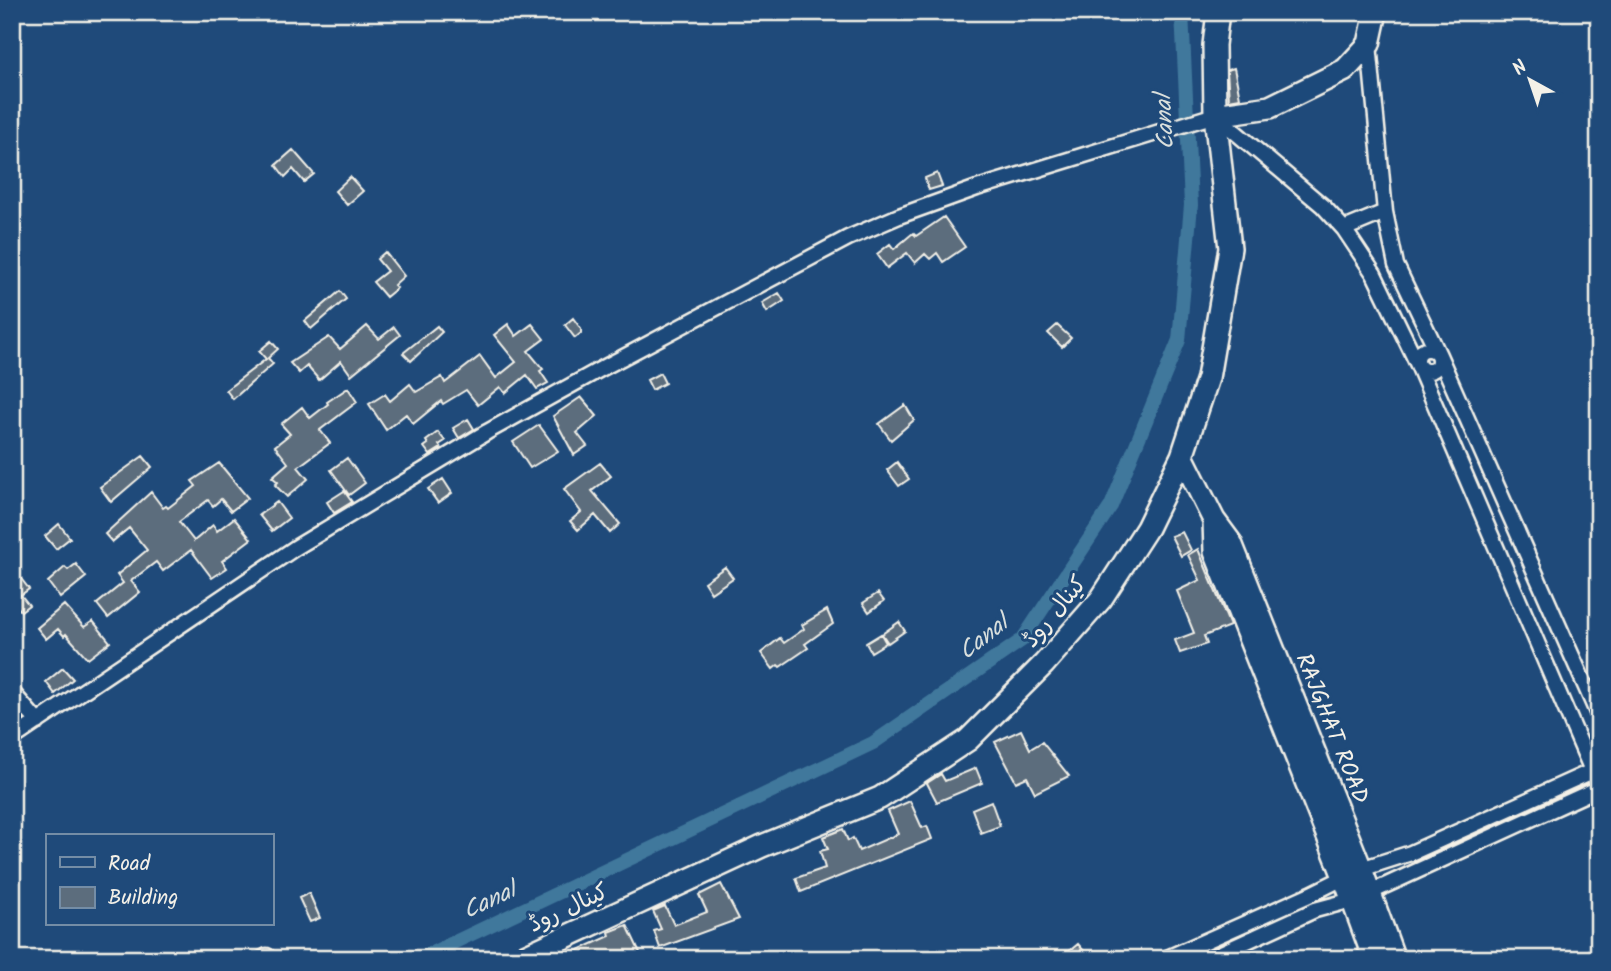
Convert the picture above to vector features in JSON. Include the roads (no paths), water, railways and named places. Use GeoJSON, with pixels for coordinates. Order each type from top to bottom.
{"type":"FeatureCollection","features":[{"type":"Feature","properties":{"kind":"street","name":"کینال روڈ"},"geometry":{"type":"LineString","coordinates":[[518,959],[762,846],[880,797],[968,740],[1044,664],[1101,599],[1147,528],[1182,456],[1208,378],[1230,248],[1208,117],[1218,12]]}},
{"type":"Feature","properties":{"kind":"street"},"geometry":{"type":"LineString","coordinates":[[1376,12],[1368,44],[1385,212],[1395,264],[1439,355],[1599,717]]}},
{"type":"Feature","properties":{"kind":"street"},"geometry":{"type":"LineString","coordinates":[[12,739],[295,548],[486,432],[848,238],[977,188],[1113,148],[1153,133],[1208,117],[1270,107],[1346,69],[1368,44]]}},
{"type":"Feature","properties":{"kind":"street"},"geometry":{"type":"LineString","coordinates":[[1208,117],[1323,206],[1344,229],[1374,274],[1418,365],[1595,769],[1599,787],[1361,897],[1315,910],[1208,959]]}},
{"type":"Feature","properties":{"kind":"street"},"geometry":{"type":"LineString","coordinates":[[1344,229],[1385,212]]}},
{"type":"Feature","properties":{"kind":"street"},"geometry":{"type":"LineString","coordinates":[[1374,274],[1395,264]]}},
{"type":"Feature","properties":{"kind":"street"},"geometry":{"type":"LineString","coordinates":[[1418,365],[1424,371],[1433,370],[1439,364],[1439,355]]}},
{"type":"Feature","properties":{"kind":"street","name":"RAJGHAT ROAD"},"geometry":{"type":"LineString","coordinates":[[1182,456],[1214,520],[1215,552],[1361,897],[1394,959]]}},
{"type":"Feature","properties":{"kind":"street"},"geometry":{"type":"LineString","coordinates":[[12,692],[38,722]]}},
{"type":"Feature","properties":{"kind":"street"},"geometry":{"type":"LineString","coordinates":[[1165,959],[1352,873],[1411,853],[1595,769]]}},
{"type":"Feature","properties":{"kind":"street"},"geometry":{"type":"LineString","coordinates":[[1497,814],[1506,830]]}},
{"type":"Feature","properties":{"kind":"street","name":"RAJGHAT ROAD"},"geometry":{"type":"LineString","coordinates":[[1361,897],[1374,959]]}},
{"type":"Feature","properties":{"kind":"street"},"geometry":{"type":"LineString","coordinates":[[1269,912],[1276,928]]}},
{"type":"Feature","properties":{"kind":"waterway","name":"Canal"},"geometry":{"type":"LineString","coordinates":[[419,959],[873,743],[1022,640],[1111,506],[1179,340],[1191,205],[1182,12]]}}]}
